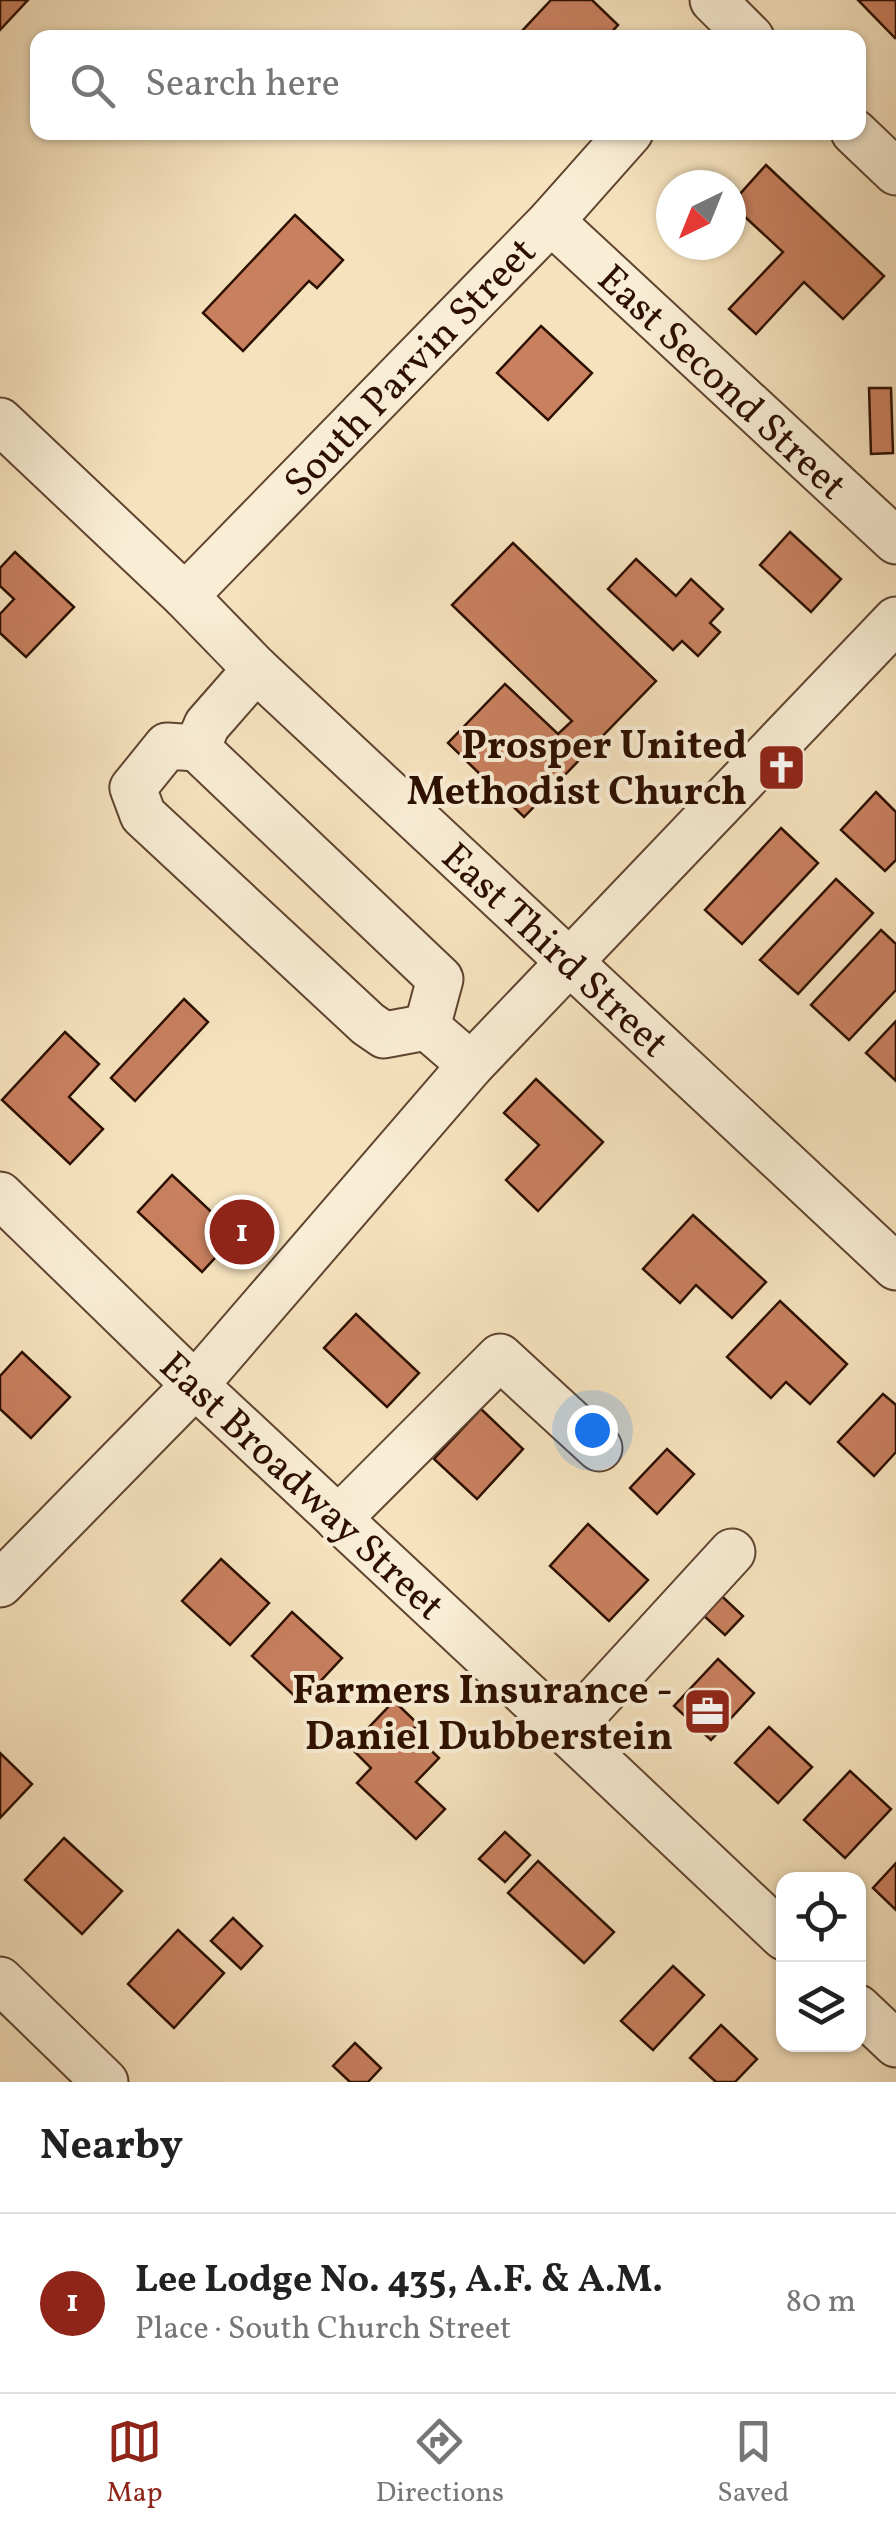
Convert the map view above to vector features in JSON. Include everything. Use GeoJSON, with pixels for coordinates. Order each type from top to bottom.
{"type":"FeatureCollection","features":[{"type":"Feature","properties":{"kind":"street","name":"South Parvin Street"},"geometry":{"type":"LineString","coordinates":[[185,596],[551,221],[623,140]]}},
{"type":"Feature","properties":{"kind":"street"},"geometry":{"type":"LineString","coordinates":[[862,140],[896,172]]}},
{"type":"Feature","properties":{"kind":"street","name":"East Second Street"},"geometry":{"type":"LineString","coordinates":[[551,221],[896,541]]}},
{"type":"Feature","properties":{"kind":"street","name":"East Third Street"},"geometry":{"type":"LineString","coordinates":[[0,421],[185,596],[256,669],[896,1268]]}},
{"type":"Feature","properties":{"kind":"street"},"geometry":{"type":"LineString","coordinates":[[0,1584],[195,1385],[471,1066],[896,620]]}},
{"type":"Feature","properties":{"kind":"street"},"geometry":{"type":"LineString","coordinates":[[211,763],[206,725],[256,669]]}},
{"type":"Feature","properties":{"kind":"street"},"geometry":{"type":"LineString","coordinates":[[167,746],[211,763],[440,979],[427,1027],[384,1036],[368,1024],[144,814],[133,788],[167,746]]}},
{"type":"Feature","properties":{"kind":"street"},"geometry":{"type":"LineString","coordinates":[[427,1027],[471,1066]]}},
{"type":"Feature","properties":{"kind":"street","name":"East Broadway Street"},"geometry":{"type":"LineString","coordinates":[[0,1196],[195,1385],[776,1929]]}},
{"type":"Feature","properties":{"kind":"street"},"geometry":{"type":"LineString","coordinates":[[338,1519],[500,1358],[599,1448]]}},
{"type":"Feature","properties":{"kind":"street"},"geometry":{"type":"LineString","coordinates":[[567,1732],[732,1552]]}},
{"type":"Feature","properties":{"kind":"street"},"geometry":{"type":"LineString","coordinates":[[0,1980],[105,2082]]}},
{"type":"Feature","properties":{"kind":"street"},"geometry":{"type":"LineString","coordinates":[[866,2016],[896,2044]]}},
{"type":"Feature","properties":{"kind":"building"},"geometry":{"type":"Polygon","coordinates":[[[0,0],[28,0],[0,30],[0,0]]]}},
{"type":"Feature","properties":{"kind":"building"},"geometry":{"type":"Polygon","coordinates":[[[551,0],[592,0],[618,25],[613,30],[523,30],[551,0]]]}},
{"type":"Feature","properties":{"kind":"building"},"geometry":{"type":"Polygon","coordinates":[[[858,0],[896,0],[895,38],[858,0]]]}},
{"type":"Feature","properties":{"kind":"building"},"geometry":{"type":"Polygon","coordinates":[[[766,165],[884,276],[843,319],[804,282],[756,334],[729,309],[783,252],[746,218],[746,187],[766,165]]]}},
{"type":"Feature","properties":{"kind":"building"},"geometry":{"type":"Polygon","coordinates":[[[295,215],[343,260],[317,288],[309,281],[243,351],[203,313],[295,215]]]}},
{"type":"Feature","properties":{"kind":"building"},"geometry":{"type":"Polygon","coordinates":[[[541,326],[592,373],[548,420],[497,373],[541,326]]]}},
{"type":"Feature","properties":{"kind":"building"},"geometry":{"type":"Polygon","coordinates":[[[869,388],[891,388],[893,453],[871,454],[869,388]]]}},
{"type":"Feature","properties":{"kind":"building"},"geometry":{"type":"Polygon","coordinates":[[[790,532],[841,579],[811,612],[760,565],[790,532]]]}},
{"type":"Feature","properties":{"kind":"building"},"geometry":{"type":"Polygon","coordinates":[[[513,543],[656,681],[524,817],[448,743],[505,684],[558,734],[572,721],[452,605],[513,543]]]}},
{"type":"Feature","properties":{"kind":"building"},"geometry":{"type":"Polygon","coordinates":[[[15,552],[74,607],[26,657],[0,633],[0,614],[14,599],[0,586],[0,568],[15,552]]]}},
{"type":"Feature","properties":{"kind":"building"},"geometry":{"type":"Polygon","coordinates":[[[636,559],[676,596],[691,579],[723,609],[710,623],[720,632],[698,656],[682,641],[673,650],[608,589],[636,559]]]}},
{"type":"Feature","properties":{"kind":"building"},"geometry":{"type":"Polygon","coordinates":[[[876,792],[896,812],[896,860],[885,871],[841,830],[876,792]]]}},
{"type":"Feature","properties":{"kind":"building"},"geometry":{"type":"Polygon","coordinates":[[[781,828],[818,863],[742,944],[705,910],[781,828]]]}},
{"type":"Feature","properties":{"kind":"building"},"geometry":{"type":"Polygon","coordinates":[[[836,879],[873,913],[798,994],[760,960],[836,879]]]}},
{"type":"Feature","properties":{"kind":"building"},"geometry":{"type":"Polygon","coordinates":[[[881,930],[896,944],[896,990],[849,1040],[811,1005],[881,930]]]}},
{"type":"Feature","properties":{"kind":"building"},"geometry":{"type":"Polygon","coordinates":[[[184,999],[208,1022],[135,1101],[111,1078],[184,999]]]}},
{"type":"Feature","properties":{"kind":"building"},"geometry":{"type":"Polygon","coordinates":[[[896,1021],[896,1081],[866,1053],[896,1021]]]}},
{"type":"Feature","properties":{"kind":"building"},"geometry":{"type":"Polygon","coordinates":[[[65,1032],[99,1064],[69,1097],[103,1129],[70,1164],[2,1100],[65,1032]]]}},
{"type":"Feature","properties":{"kind":"building"},"geometry":{"type":"Polygon","coordinates":[[[536,1079],[603,1142],[538,1211],[506,1180],[539,1145],[504,1113],[536,1079]]]}},
{"type":"Feature","properties":{"kind":"building"},"geometry":{"type":"Polygon","coordinates":[[[172,1175],[236,1235],[202,1272],[138,1212],[172,1175]]]}},
{"type":"Feature","properties":{"kind":"building"},"geometry":{"type":"Polygon","coordinates":[[[693,1215],[766,1282],[732,1318],[696,1285],[680,1303],[643,1269],[693,1215]]]}},
{"type":"Feature","properties":{"kind":"building"},"geometry":{"type":"Polygon","coordinates":[[[780,1301],[847,1364],[810,1404],[786,1382],[771,1398],[727,1357],[780,1301]]]}},
{"type":"Feature","properties":{"kind":"building"},"geometry":{"type":"Polygon","coordinates":[[[356,1314],[419,1373],[387,1407],[324,1348],[356,1314]]]}},
{"type":"Feature","properties":{"kind":"building"},"geometry":{"type":"Polygon","coordinates":[[[22,1352],[70,1397],[31,1438],[0,1409],[0,1376],[22,1352]]]}},
{"type":"Feature","properties":{"kind":"building"},"geometry":{"type":"Polygon","coordinates":[[[883,1394],[896,1405],[896,1452],[874,1476],[838,1442],[883,1394]]]}},
{"type":"Feature","properties":{"kind":"building"},"geometry":{"type":"Polygon","coordinates":[[[481,1409],[523,1449],[477,1499],[434,1459],[481,1409]]]}},
{"type":"Feature","properties":{"kind":"building"},"geometry":{"type":"Polygon","coordinates":[[[667,1449],[694,1474],[657,1514],[630,1488],[667,1449]]]}},
{"type":"Feature","properties":{"kind":"building"},"geometry":{"type":"Polygon","coordinates":[[[588,1524],[648,1580],[609,1621],[550,1566],[588,1524]]]}},
{"type":"Feature","properties":{"kind":"building"},"geometry":{"type":"Polygon","coordinates":[[[221,1559],[269,1603],[230,1645],[182,1601],[221,1559]]]}},
{"type":"Feature","properties":{"kind":"building"},"geometry":{"type":"Polygon","coordinates":[[[711,1586],[743,1616],[725,1635],[692,1605],[711,1586]]]}},
{"type":"Feature","properties":{"kind":"building"},"geometry":{"type":"Polygon","coordinates":[[[292,1612],[342,1658],[301,1702],[252,1656],[292,1612]]]}},
{"type":"Feature","properties":{"kind":"building"},"geometry":{"type":"Polygon","coordinates":[[[718,1659],[754,1693],[711,1740],[674,1706],[718,1659]]]}},
{"type":"Feature","properties":{"kind":"building"},"geometry":{"type":"Polygon","coordinates":[[[394,1701],[418,1724],[411,1731],[439,1758],[416,1782],[445,1809],[416,1839],[357,1783],[371,1768],[350,1747],[394,1701]]]}},
{"type":"Feature","properties":{"kind":"building"},"geometry":{"type":"Polygon","coordinates":[[[769,1727],[812,1767],[778,1803],[735,1763],[769,1727]]]}},
{"type":"Feature","properties":{"kind":"building"},"geometry":{"type":"Polygon","coordinates":[[[0,1753],[32,1784],[0,1818],[0,1753]]]}},
{"type":"Feature","properties":{"kind":"building"},"geometry":{"type":"Polygon","coordinates":[[[850,1771],[891,1809],[845,1858],[804,1820],[850,1771]]]}},
{"type":"Feature","properties":{"kind":"building"},"geometry":{"type":"Polygon","coordinates":[[[505,1832],[530,1855],[505,1882],[479,1859],[505,1832]]]}},
{"type":"Feature","properties":{"kind":"building"},"geometry":{"type":"Polygon","coordinates":[[[64,1838],[122,1891],[82,1934],[25,1880],[64,1838]]]}},
{"type":"Feature","properties":{"kind":"building"},"geometry":{"type":"Polygon","coordinates":[[[538,1861],[614,1932],[584,1963],[508,1893],[538,1861]]]}},
{"type":"Feature","properties":{"kind":"building"},"geometry":{"type":"Polygon","coordinates":[[[896,1863],[896,1910],[873,1888],[896,1863]]]}},
{"type":"Feature","properties":{"kind":"building"},"geometry":{"type":"Polygon","coordinates":[[[233,1918],[262,1946],[241,1969],[211,1941],[233,1918]]]}},
{"type":"Feature","properties":{"kind":"building"},"geometry":{"type":"Polygon","coordinates":[[[178,1930],[224,1973],[174,2028],[128,1984],[178,1930]]]}},
{"type":"Feature","properties":{"kind":"building"},"geometry":{"type":"Polygon","coordinates":[[[673,1966],[704,1995],[653,2050],[621,2021],[673,1966]]]}},
{"type":"Feature","properties":{"kind":"building"},"geometry":{"type":"Polygon","coordinates":[[[721,2025],[757,2059],[735,2082],[716,2082],[690,2058],[721,2025]]]}},
{"type":"Feature","properties":{"kind":"building"},"geometry":{"type":"Polygon","coordinates":[[[355,2043],[381,2068],[368,2082],[350,2082],[333,2066],[355,2043]]]}},
{"type":"Feature","properties":{"kind":"place","name":"Prosper United Methodist Church"},"geometry":{"type":"Point","coordinates":[782,767]}},
{"type":"Feature","properties":{"kind":"place","name":"Lee Lodge No. 435, A.F. & A.M."},"geometry":{"type":"Point","coordinates":[242,1232]}},
{"type":"Feature","properties":{"kind":"place","name":"Farmers Insurance - Daniel Dubberstein"},"geometry":{"type":"Point","coordinates":[708,1712]}}]}
